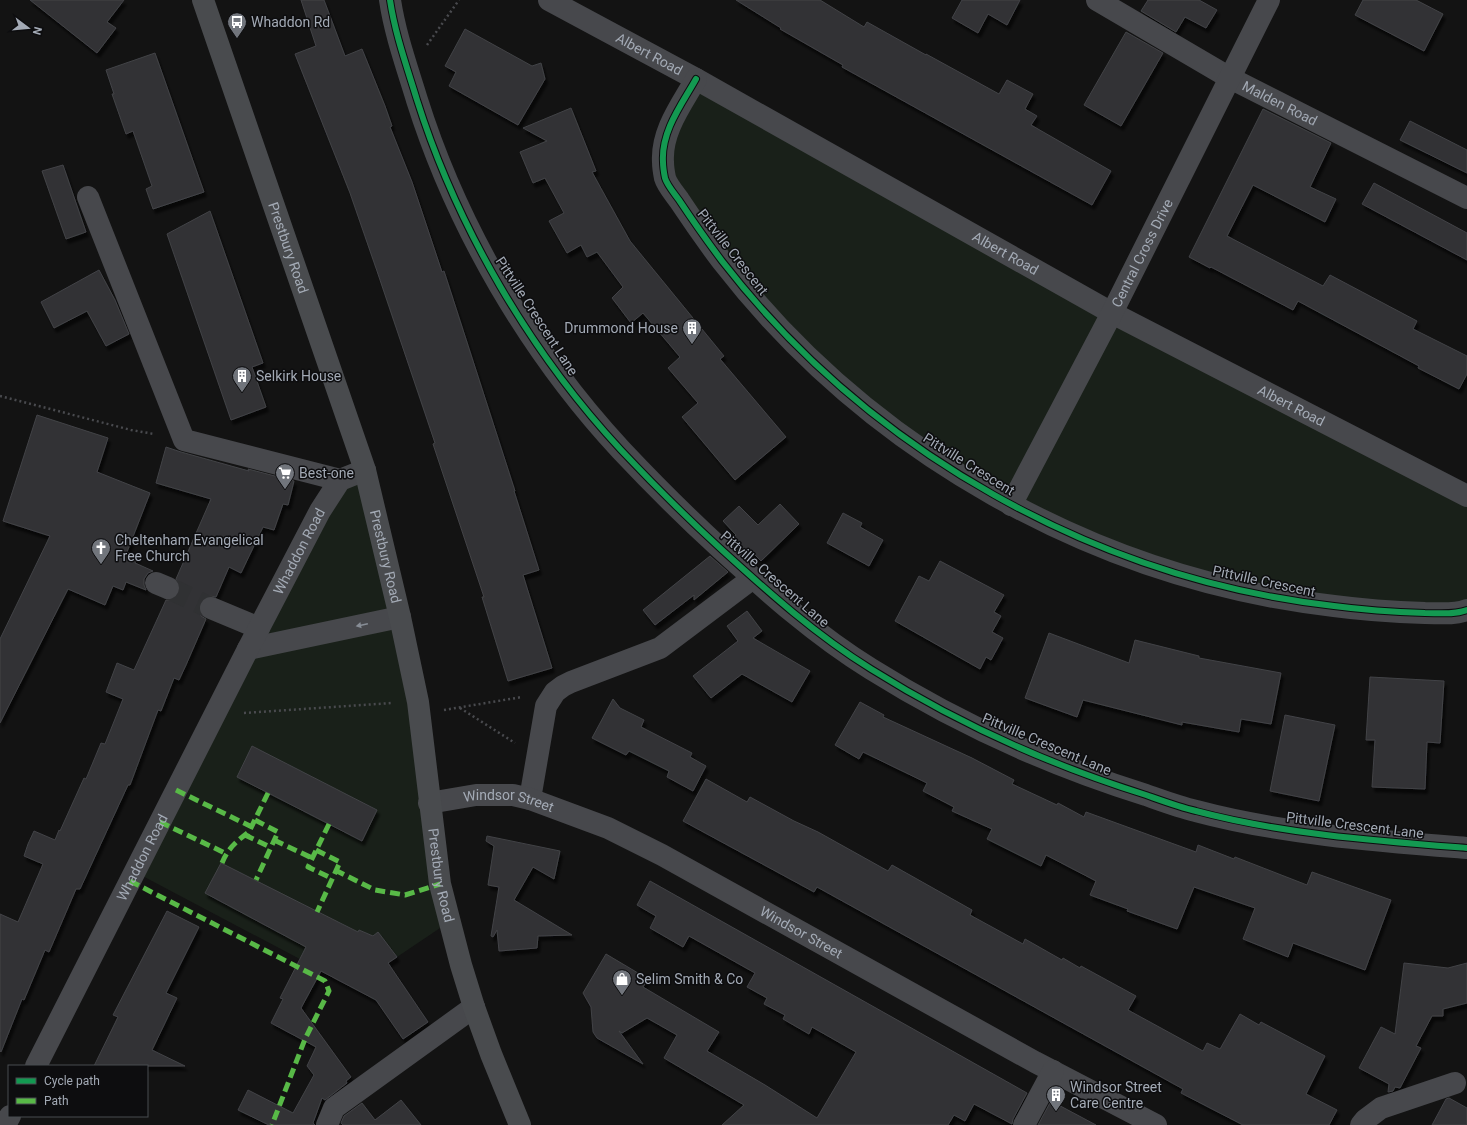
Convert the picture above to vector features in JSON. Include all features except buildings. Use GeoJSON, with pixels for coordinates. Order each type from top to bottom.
{"type":"FeatureCollection","features":[{"type":"Feature","properties":{"kind":"main road","name":"Prestbury Road"},"geometry":{"type":"LineString","coordinates":[[203,0],[365,470],[400,617],[419,708],[429,802],[440,884],[461,965],[474,1007],[491,1054],[520,1125]]}},
{"type":"Feature","properties":{"kind":"street","name":"Pittville Crescent Lane"},"geometry":{"type":"LineString","coordinates":[[390,0],[408,72],[424,123],[448,182],[471,232],[506,295],[540,348],[577,399],[618,448],[662,493],[752,578],[805,624],[869,668],[934,706],[992,736],[1055,763],[1123,788],[1196,811],[1259,825],[1329,835],[1467,848]]}},
{"type":"Feature","properties":{"kind":"street","name":"Albert Road"},"geometry":{"type":"LineString","coordinates":[[549,0],[696,79],[1112,313],[1467,496]]}},
{"type":"Feature","properties":{"kind":"street","name":"Malden Road"},"geometry":{"type":"LineString","coordinates":[[1097,0],[1230,78],[1467,198]]}},
{"type":"Feature","properties":{"kind":"street","name":"Central Cross Drive"},"geometry":{"type":"LineString","coordinates":[[1011,505],[1112,313],[1269,0]]}},
{"type":"Feature","properties":{"kind":"street","name":"Pittville Crescent"},"geometry":{"type":"LineString","coordinates":[[696,79],[668,130],[663,149],[662,162],[665,180],[703,236],[768,316],[807,356],[848,393],[930,456],[970,482],[1011,505],[1077,537],[1129,558],[1182,575],[1227,587],[1318,605],[1364,610],[1446,613],[1467,610]]}},
{"type":"Feature","properties":{"kind":"street"},"geometry":{"type":"LineString","coordinates":[[88,197],[184,440],[340,480],[365,470]]}},
{"type":"Feature","properties":{"kind":"street","name":"Whaddon Road"},"geometry":{"type":"LineString","coordinates":[[37,1065],[248,649],[320,511],[340,480]]}},
{"type":"Feature","properties":{"kind":"street","name":"Pittville Crescent Lane"},"geometry":{"type":"LineString","coordinates":[[554,692],[571,682],[660,648],[752,578]]}},
{"type":"Feature","properties":{"kind":"street"},"geometry":{"type":"LineString","coordinates":[[211,608],[259,628]]}},
{"type":"Feature","properties":{"kind":"street"},"geometry":{"type":"LineString","coordinates":[[248,649],[400,617]]}},
{"type":"Feature","properties":{"kind":"street"},"geometry":{"type":"LineString","coordinates":[[530,798],[546,706],[554,692]]}},
{"type":"Feature","properties":{"kind":"street","name":"Windsor Street"},"geometry":{"type":"LineString","coordinates":[[429,802],[476,795],[512,795],[530,798],[608,828],[662,855],[1053,1071],[1156,1125]]}},
{"type":"Feature","properties":{"kind":"street"},"geometry":{"type":"LineString","coordinates":[[327,1125],[334,1108],[474,1007]]}},
{"type":"Feature","properties":{"kind":"street"},"geometry":{"type":"LineString","coordinates":[[1024,1125],[1053,1071]]}},
{"type":"Feature","properties":{"kind":"street"},"geometry":{"type":"LineString","coordinates":[[1361,1125],[1365,1120],[1381,1108],[1455,1083]]}},
{"type":"Feature","properties":{"kind":"path"},"geometry":{"type":"LineString","coordinates":[[408,72],[460,0]]}},
{"type":"Feature","properties":{"kind":"path"},"geometry":{"type":"LineString","coordinates":[[0,396],[131,430],[184,440]]}},
{"type":"Feature","properties":{"kind":"path"},"geometry":{"type":"LineString","coordinates":[[215,714],[459,708],[554,692]]}},
{"type":"Feature","properties":{"kind":"path"},"geometry":{"type":"LineString","coordinates":[[459,708],[537,757]]}},
{"type":"Feature","properties":{"kind":"shaded area"},"geometry":{"type":"Polygon","coordinates":[[[696,79],[1467,496],[1467,610],[1227,587],[970,481],[768,316],[663,162],[696,79]]]}},
{"type":"Feature","properties":{"kind":"shaded area"},"geometry":{"type":"Polygon","coordinates":[[[365,470],[449,922],[397,957],[378,932],[373,936],[359,930],[347,984],[135,872],[320,511],[365,470]]]}},
{"type":"Feature","properties":{"kind":"tunnel"},"geometry":{"type":"LineString","coordinates":[[168,588],[211,608]]}},
{"type":"Feature","properties":{"kind":"marked path"},"geometry":{"type":"LineString","coordinates":[[176,790],[252,827]]}},
{"type":"Feature","properties":{"kind":"marked path"},"geometry":{"type":"LineString","coordinates":[[268,793],[247,836],[270,847]]}},
{"type":"Feature","properties":{"kind":"marked path"},"geometry":{"type":"LineString","coordinates":[[255,820],[278,832],[256,880]]}},
{"type":"Feature","properties":{"kind":"marked path"},"geometry":{"type":"LineString","coordinates":[[160,822],[225,853]]}},
{"type":"Feature","properties":{"kind":"marked path"},"geometry":{"type":"LineString","coordinates":[[329,824],[308,867],[331,878]]}},
{"type":"Feature","properties":{"kind":"marked path"},"geometry":{"type":"LineString","coordinates":[[222,863],[233,845],[250,831]]}},
{"type":"Feature","properties":{"kind":"marked path"},"geometry":{"type":"LineString","coordinates":[[274,840],[312,858]]}},
{"type":"Feature","properties":{"kind":"marked path"},"geometry":{"type":"LineString","coordinates":[[316,850],[340,862],[317,912]]}},
{"type":"Feature","properties":{"kind":"marked path"},"geometry":{"type":"LineString","coordinates":[[335,870],[375,890],[405,895],[440,884]]}},
{"type":"Feature","properties":{"kind":"marked path"},"geometry":{"type":"LineString","coordinates":[[130,881],[325,981],[329,991],[305,1039],[272,1125]]}},
{"type":"Feature","properties":{"kind":"cycle path"},"geometry":{"type":"LineString","coordinates":[[390,0],[398,38],[417,100],[453,194],[475,241],[527,330],[556,372],[588,412],[657,488],[682,513],[775,597],[831,642],[904,689],[970,725],[1039,756],[1171,804],[1262,826],[1330,836],[1467,848]]}},
{"type":"Feature","properties":{"kind":"cycle path"},"geometry":{"type":"LineString","coordinates":[[696,79],[679,108],[665,139],[663,166],[665,178],[669,186],[722,261],[781,329],[846,391],[917,447],[994,495],[1074,535],[1158,567],[1245,591],[1334,606],[1379,611],[1425,613],[1452,613],[1467,610]]}},
{"type":"Feature","properties":{"kind":"place","name":"Whaddon Rd"},"geometry":{"type":"Point","coordinates":[237,39]}},
{"type":"Feature","properties":{"kind":"place","name":"Drummond House"},"geometry":{"type":"Point","coordinates":[692,345]}},
{"type":"Feature","properties":{"kind":"place","name":"Selkirk House"},"geometry":{"type":"Point","coordinates":[242,393]}},
{"type":"Feature","properties":{"kind":"place","name":"Best-one"},"geometry":{"type":"Point","coordinates":[285,490]}},
{"type":"Feature","properties":{"kind":"place","name":"Cheltenham Evangelical Free Church"},"geometry":{"type":"Point","coordinates":[101,565]}},
{"type":"Feature","properties":{"kind":"place","name":"Selim Smith & Co"},"geometry":{"type":"Point","coordinates":[622,996]}},
{"type":"Feature","properties":{"kind":"place","name":"Windsor Street Care Centre"},"geometry":{"type":"Point","coordinates":[1056,1112]}}]}
